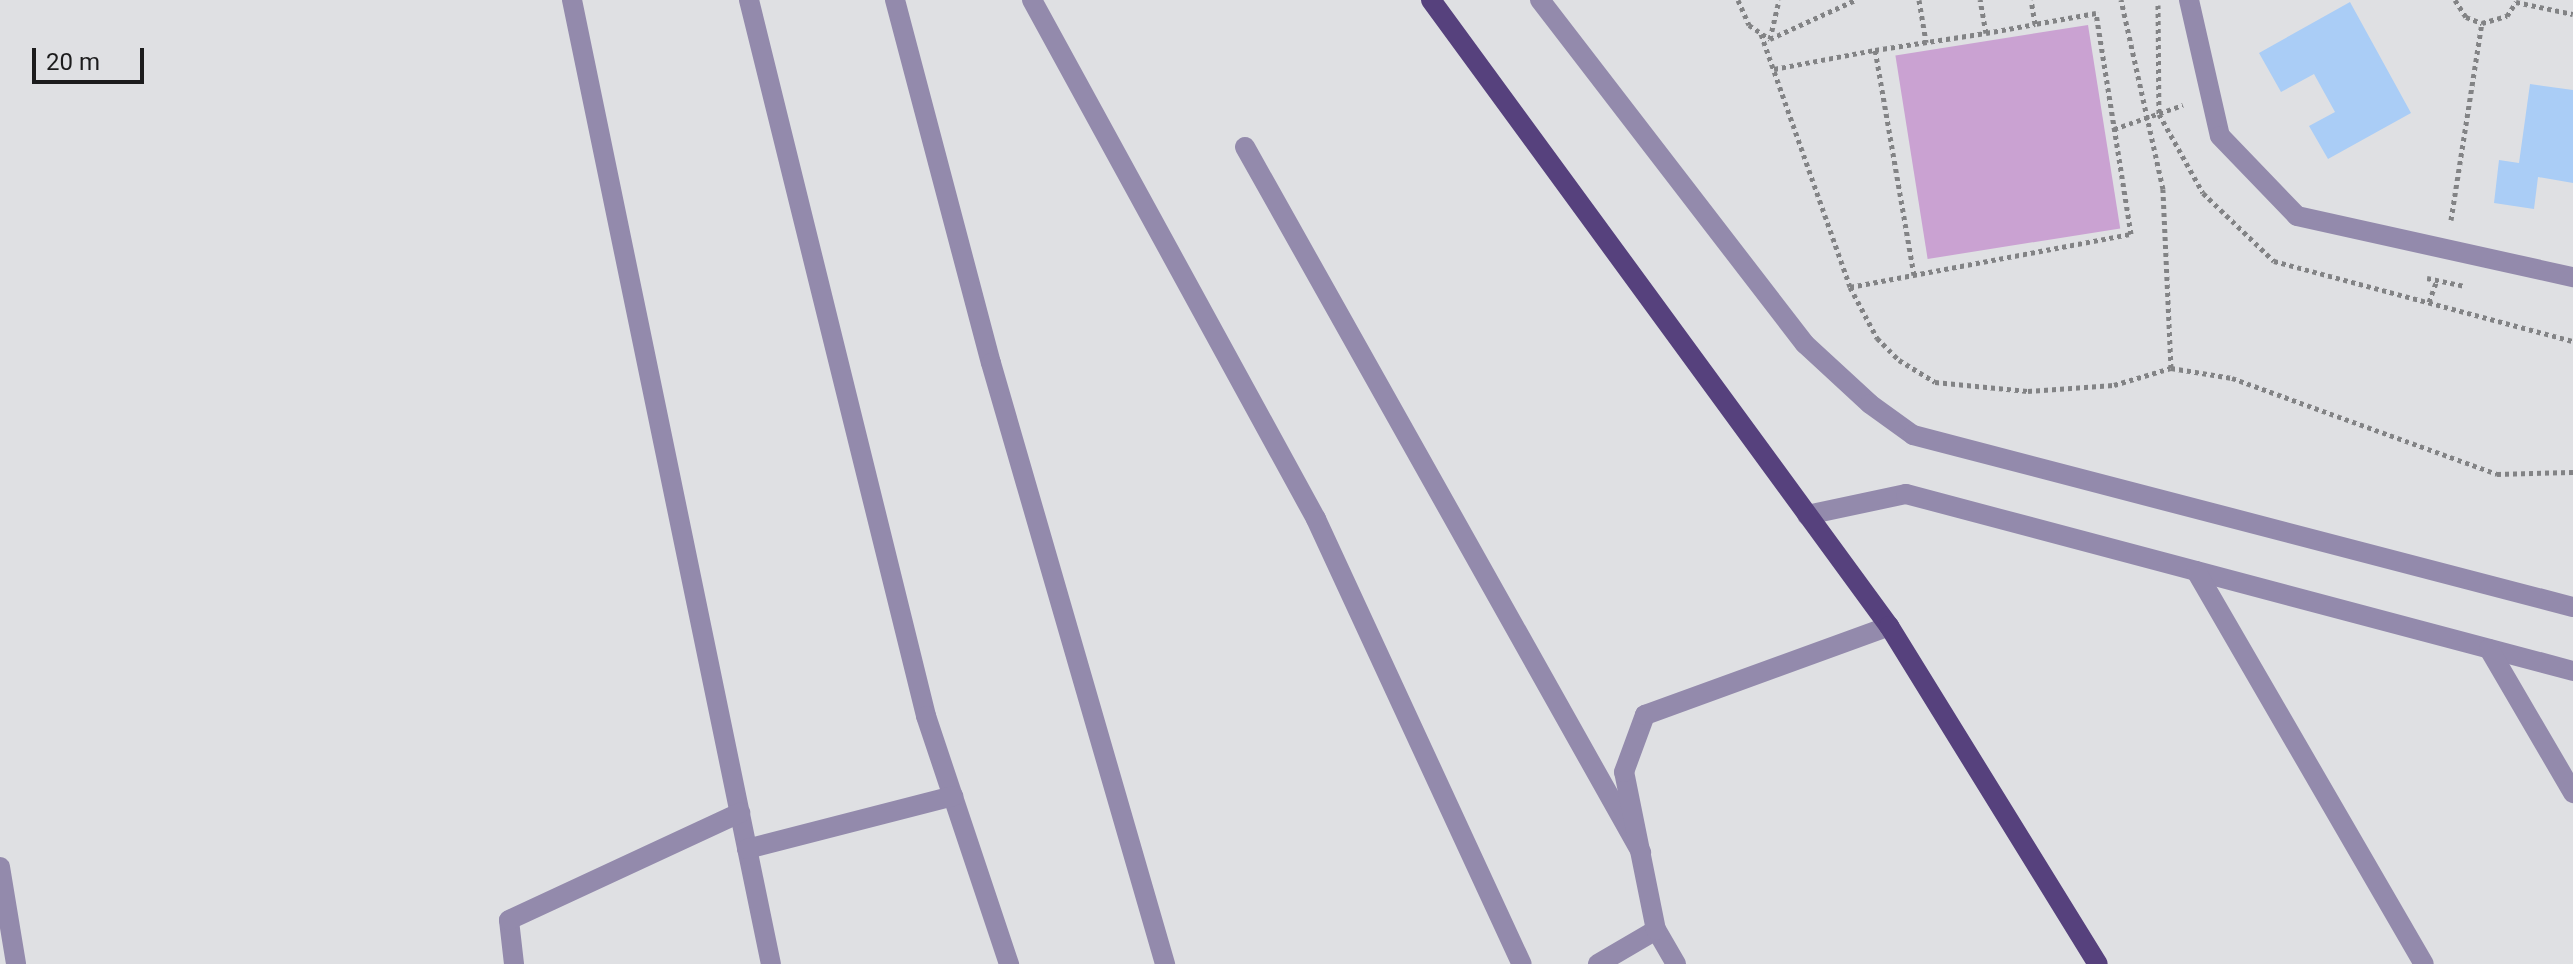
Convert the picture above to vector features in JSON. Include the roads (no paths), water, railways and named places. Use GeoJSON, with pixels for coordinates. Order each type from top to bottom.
{"type":"FeatureCollection","features":[{"type":"Feature","properties":{"kind":"main road"},"geometry":{"type":"LineString","coordinates":[[1431,0],[1889,626],[2098,964]]}},
{"type":"Feature","properties":{"kind":"street"},"geometry":{"type":"LineString","coordinates":[[572,0],[771,964]]}},
{"type":"Feature","properties":{"kind":"street"},"geometry":{"type":"LineString","coordinates":[[749,0],[926,716],[1009,964]]}},
{"type":"Feature","properties":{"kind":"street"},"geometry":{"type":"LineString","coordinates":[[895,0],[991,363],[1165,964]]}},
{"type":"Feature","properties":{"kind":"street"},"geometry":{"type":"LineString","coordinates":[[1032,0],[1316,519],[1522,964]]}},
{"type":"Feature","properties":{"kind":"street"},"geometry":{"type":"LineString","coordinates":[[1540,0],[1805,344],[1870,404],[1913,435],[2573,607]]}},
{"type":"Feature","properties":{"kind":"street"},"geometry":{"type":"LineString","coordinates":[[2189,0],[2220,136],[2297,216],[2573,277]]}},
{"type":"Feature","properties":{"kind":"street"},"geometry":{"type":"LineString","coordinates":[[1245,147],[1641,852]]}},
{"type":"Feature","properties":{"kind":"street"},"geometry":{"type":"LineString","coordinates":[[1807,515],[1906,494],[2573,671]]}},
{"type":"Feature","properties":{"kind":"street"},"geometry":{"type":"LineString","coordinates":[[2196,571],[2424,964]]}},
{"type":"Feature","properties":{"kind":"street"},"geometry":{"type":"LineString","coordinates":[[1676,964],[1656,930],[1624,772],[1645,715],[1889,626]]}},
{"type":"Feature","properties":{"kind":"street"},"geometry":{"type":"LineString","coordinates":[[2489,649],[2573,793]]}},
{"type":"Feature","properties":{"kind":"street"},"geometry":{"type":"LineString","coordinates":[[747,849],[953,796]]}},
{"type":"Feature","properties":{"kind":"street"},"geometry":{"type":"LineString","coordinates":[[514,964],[509,920],[740,813]]}},
{"type":"Feature","properties":{"kind":"street"},"geometry":{"type":"LineString","coordinates":[[0,867],[16,964]]}},
{"type":"Feature","properties":{"kind":"street"},"geometry":{"type":"LineString","coordinates":[[1598,964],[1656,930]]}}]}
